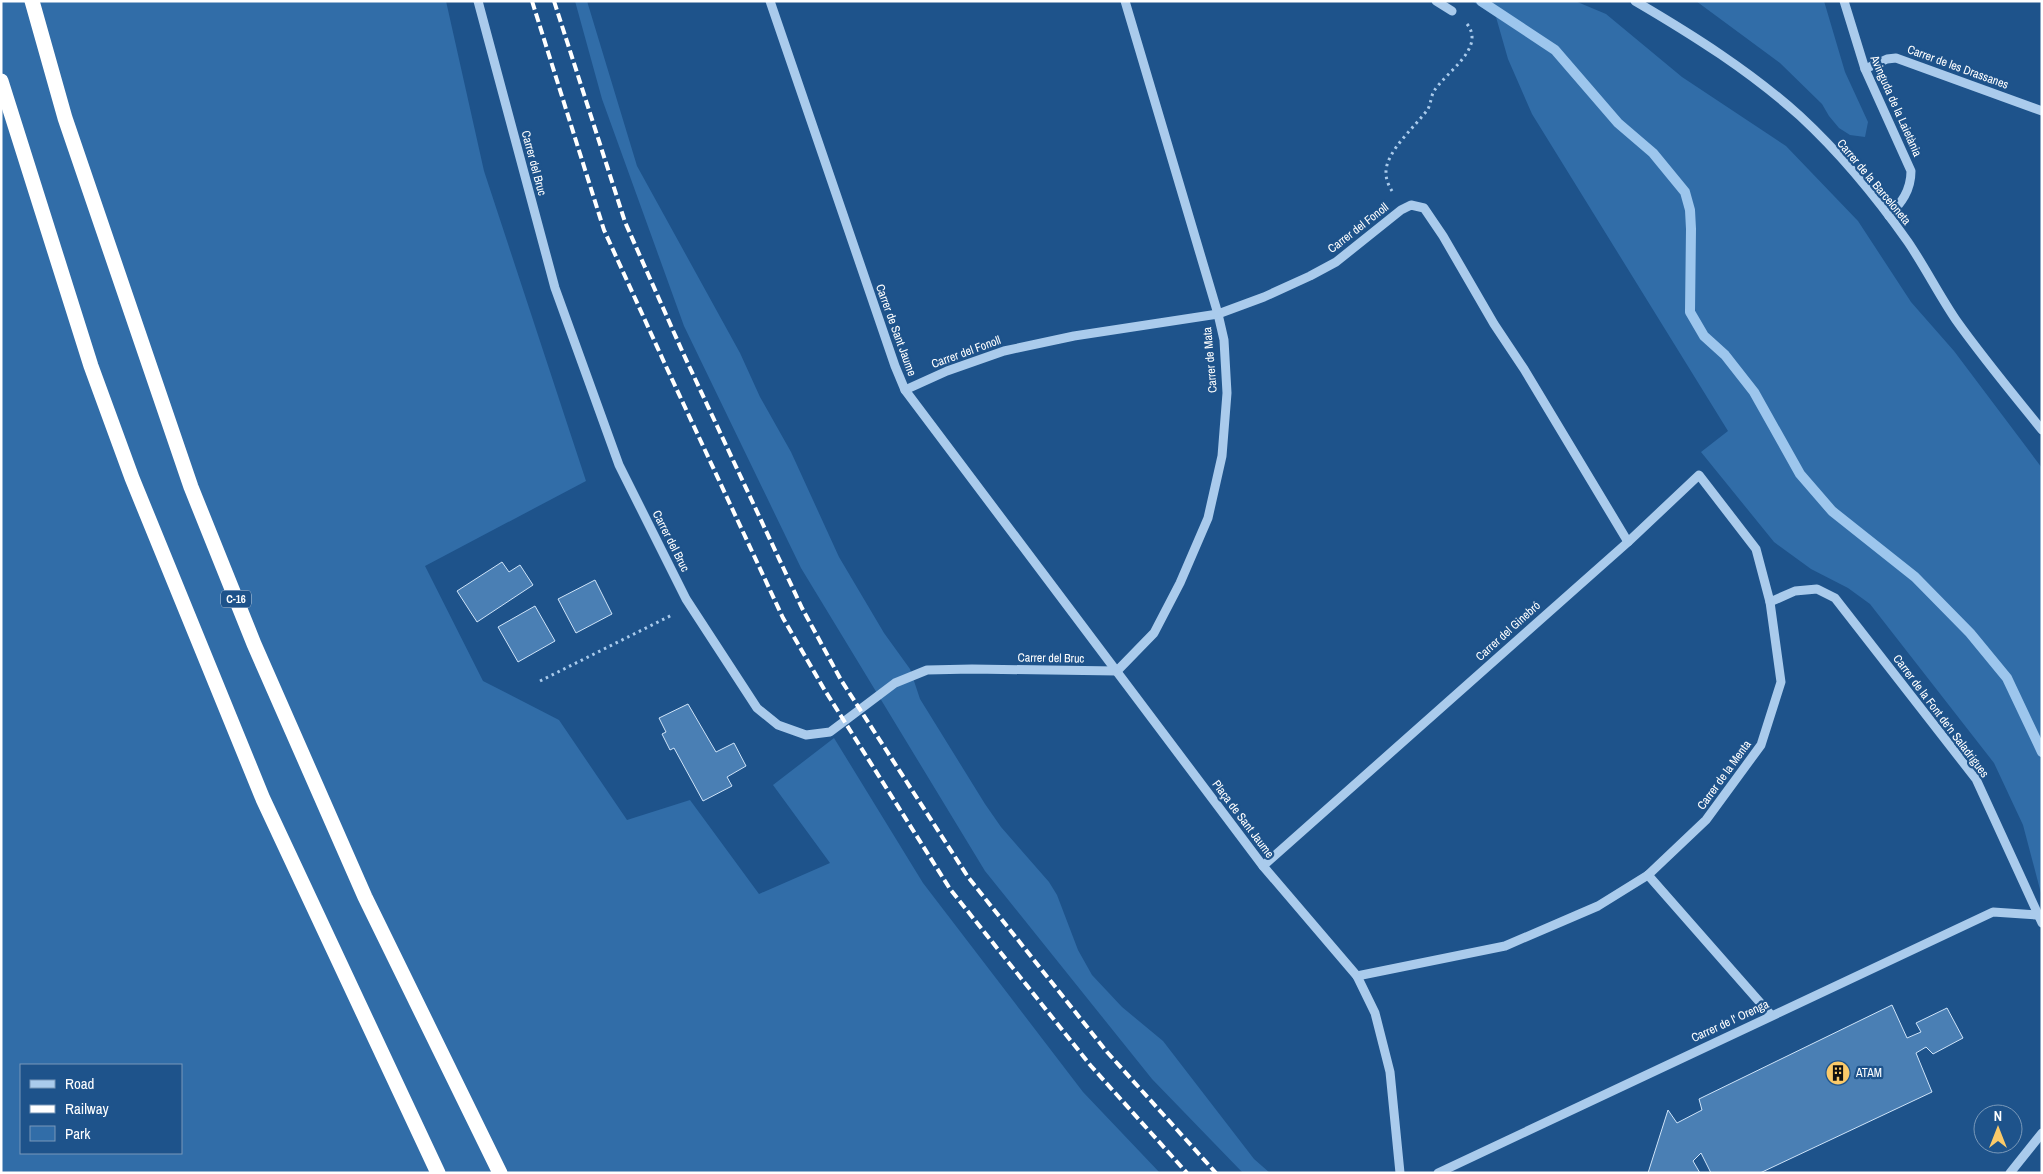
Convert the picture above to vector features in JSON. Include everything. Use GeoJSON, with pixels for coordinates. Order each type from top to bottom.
{"type":"FeatureCollection","features":[{"type":"Feature","properties":{"kind":"highway","name":"C-16"},"geometry":{"type":"LineString","coordinates":[[32,1],[68,127],[191,487],[254,644],[365,897],[500,1173]]}},
{"type":"Feature","properties":{"kind":"highway"},"geometry":{"type":"LineString","coordinates":[[1,82],[91,366],[132,478],[263,799],[438,1173]]}},
{"type":"Feature","properties":{"kind":"street","name":"Carrer del Bruc"},"geometry":{"type":"LineString","coordinates":[[478,1],[555,288],[618,465],[691,606],[757,708],[778,725],[806,736],[830,732],[895,683],[927,670],[1117,671]]}},
{"type":"Feature","properties":{"kind":"street","name":"Carrer de Sant Jaume"},"geometry":{"type":"LineString","coordinates":[[770,1],[894,366],[905,390],[1117,671]]}},
{"type":"Feature","properties":{"kind":"street","name":"Carrer de Mata"},"geometry":{"type":"LineString","coordinates":[[1117,671],[1154,633],[1180,583],[1208,518],[1222,456],[1227,393],[1224,340],[1218,314],[1125,1]]}},
{"type":"Feature","properties":{"kind":"street"},"geometry":{"type":"LineString","coordinates":[[1436,1],[1452,11]]}},
{"type":"Feature","properties":{"kind":"street","name":"Carrer de la Barceloneta"},"geometry":{"type":"LineString","coordinates":[[1636,1],[1704,42],[1767,88],[1801,117],[1836,154],[1889,216],[1909,244],[1957,321],[2042,430]]}},
{"type":"Feature","properties":{"kind":"street","name":"Avinguda de la Laietània"},"geometry":{"type":"LineString","coordinates":[[1844,1],[1865,69],[1911,172],[1911,182],[1903,200],[1889,216]]}},
{"type":"Feature","properties":{"kind":"street","name":"Carrer de les Drassanes"},"geometry":{"type":"LineString","coordinates":[[1865,69],[1887,59],[1896,58],[2042,111]]}},
{"type":"Feature","properties":{"kind":"street","name":"Carrer del Fonoll"},"geometry":{"type":"LineString","coordinates":[[905,390],[947,371],[1004,351],[1074,336],[1218,314],[1264,297],[1310,276],[1336,262],[1401,210],[1411,205],[1419,206],[1424,208],[1430,217],[1628,542]]}},
{"type":"Feature","properties":{"kind":"street","name":"Carrer del Ginebró"},"geometry":{"type":"LineString","coordinates":[[1263,866],[1628,542],[1698,475],[1756,549]]}},
{"type":"Feature","properties":{"kind":"street","name":"Carrer de la Menta"},"geometry":{"type":"LineString","coordinates":[[1357,976],[1505,946],[1598,906],[1648,875],[1706,820],[1761,744],[1781,682],[1770,602],[1756,549]]}},
{"type":"Feature","properties":{"kind":"street","name":"Carrer de la Font de'n Saladrigues"},"geometry":{"type":"LineString","coordinates":[[1770,602],[1795,591],[1817,589],[1835,598],[1976,779],[2040,919]]}},
{"type":"Feature","properties":{"kind":"street","name":"Plaça de Sant Jaume"},"geometry":{"type":"LineString","coordinates":[[1117,671],[1263,866],[1357,976],[1376,1013],[1390,1072],[1400,1173]]}},
{"type":"Feature","properties":{"kind":"street"},"geometry":{"type":"LineString","coordinates":[[1648,875],[1771,1015]]}},
{"type":"Feature","properties":{"kind":"street","name":"Carrer de l' Orenga"},"geometry":{"type":"LineString","coordinates":[[1438,1173],[1993,912],[2040,919]]}},
{"type":"Feature","properties":{"kind":"street"},"geometry":{"type":"LineString","coordinates":[[2010,1173],[2042,1133]]}},
{"type":"Feature","properties":{"kind":"path"},"geometry":{"type":"LineString","coordinates":[[1401,210],[1388,182],[1386,173],[1388,164],[1393,153],[1429,106],[1433,91],[1466,54],[1472,43],[1474,35],[1470,27],[1452,11]]}},
{"type":"Feature","properties":{"kind":"path"},"geometry":{"type":"LineString","coordinates":[[540,681],[691,606]]}},
{"type":"Feature","properties":{"kind":"green space"},"geometry":{"type":"Polygon","coordinates":[[[1,1],[446,1],[484,171],[586,481],[425,566],[483,681],[559,720],[627,820],[690,800],[759,894],[830,863],[773,785],[834,738],[923,883],[1083,1092],[1160,1173],[1,1173],[1,1]]]}},
{"type":"Feature","properties":{"kind":"green space"},"geometry":{"type":"Polygon","coordinates":[[[575,1],[587,1],[637,166],[740,353],[760,397],[791,452],[839,557],[884,633],[910,669],[920,699],[1001,827],[1049,882],[1057,895],[1078,950],[1092,975],[1122,1007],[1163,1041],[1254,1159],[1270,1173],[1243,1173],[1152,1079],[985,871],[801,568],[684,326],[602,99],[575,1]]]}},
{"type":"Feature","properties":{"kind":"green space"},"geometry":{"type":"Polygon","coordinates":[[[1472,1],[1575,1],[1606,14],[1682,77],[1786,146],[1858,221],[1911,302],[1954,351],[2042,468],[2042,897],[2023,825],[1994,763],[1870,604],[1848,588],[1811,569],[1774,542],[1701,452],[1728,431],[1532,114],[1508,59],[1496,17],[1472,1]]]}},
{"type":"Feature","properties":{"kind":"green space"},"geometry":{"type":"Polygon","coordinates":[[[1696,1],[1824,1],[1845,72],[1868,122],[1865,137],[1850,135],[1839,128],[1822,104],[1780,63],[1696,1]]]}},
{"type":"Feature","properties":{"kind":"building"},"geometry":{"type":"Polygon","coordinates":[[[502,562],[509,572],[520,565],[533,585],[477,622],[457,591],[502,562]]]}},
{"type":"Feature","properties":{"kind":"building"},"geometry":{"type":"Polygon","coordinates":[[[595,580],[612,614],[576,633],[558,599],[595,580]]]}},
{"type":"Feature","properties":{"kind":"building"},"geometry":{"type":"Polygon","coordinates":[[[535,606],[555,641],[518,662],[498,627],[535,606]]]}},
{"type":"Feature","properties":{"kind":"building"},"geometry":{"type":"Polygon","coordinates":[[[688,704],[716,752],[734,743],[746,766],[727,777],[732,786],[703,801],[674,748],[670,750],[662,734],[666,732],[659,718],[688,704]]]}},
{"type":"Feature","properties":{"kind":"building","name":"ATAM"},"geometry":{"type":"Polygon","coordinates":[[[1892,1005],[1907,1038],[1921,1032],[1916,1023],[1947,1008],[1963,1038],[1933,1054],[1926,1047],[1916,1053],[1932,1092],[1760,1173],[1711,1173],[1701,1153],[1693,1161],[1700,1173],[1648,1173],[1668,1110],[1677,1123],[1702,1110],[1699,1099],[1892,1005]]]}},
{"type":"Feature","properties":{"kind":"waterway"},"geometry":{"type":"LineString","coordinates":[[1481,1],[1555,50],[1618,123],[1653,153],[1685,192],[1690,210],[1691,229],[1690,312],[1704,336],[1725,355],[1754,392],[1800,474],[1832,511],[1915,577],[1970,633],[2007,678],[2042,752]]}},
{"type":"Feature","properties":{"kind":"railway"},"geometry":{"type":"LineString","coordinates":[[532,1],[604,230],[783,618],[824,689],[950,889],[1091,1066],[1187,1173]]}},
{"type":"Feature","properties":{"kind":"railway"},"geometry":{"type":"LineString","coordinates":[[554,1],[625,222],[683,353],[802,608],[841,680],[968,877],[1107,1052],[1216,1173]]}},
{"type":"Feature","properties":{"kind":"place","name":"ATAM"},"geometry":{"type":"Point","coordinates":[1838,1073]}}]}
